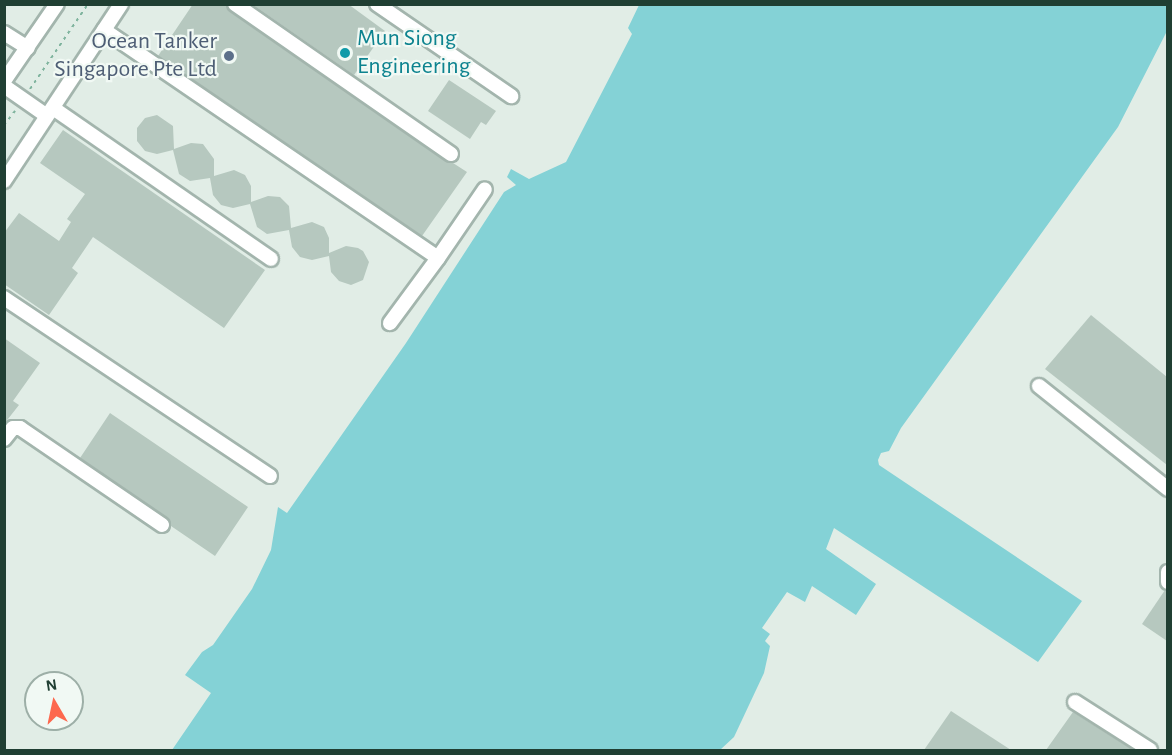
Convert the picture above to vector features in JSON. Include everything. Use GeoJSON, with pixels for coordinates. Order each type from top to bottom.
{"type":"FeatureCollection","features":[{"type":"Feature","properties":{"kind":"street"},"geometry":{"type":"LineString","coordinates":[[4,81],[57,4]]}},
{"type":"Feature","properties":{"kind":"street"},"geometry":{"type":"LineString","coordinates":[[4,181],[121,4]]}},
{"type":"Feature","properties":{"kind":"street"},"geometry":{"type":"LineString","coordinates":[[236,4],[451,154]]}},
{"type":"Feature","properties":{"kind":"street"},"geometry":{"type":"LineString","coordinates":[[377,4],[511,96]]}},
{"type":"Feature","properties":{"kind":"street"},"geometry":{"type":"LineString","coordinates":[[104,30],[438,258]]}},
{"type":"Feature","properties":{"kind":"street"},"geometry":{"type":"LineString","coordinates":[[4,33],[28,48]]}},
{"type":"Feature","properties":{"kind":"street"},"geometry":{"type":"LineString","coordinates":[[4,86],[23,99],[50,112],[271,259]]}},
{"type":"Feature","properties":{"kind":"street"},"geometry":{"type":"LineString","coordinates":[[390,323],[485,189]]}},
{"type":"Feature","properties":{"kind":"street"},"geometry":{"type":"LineString","coordinates":[[4,298],[270,476]]}},
{"type":"Feature","properties":{"kind":"street"},"geometry":{"type":"LineString","coordinates":[[1039,386],[1167,489]]}},
{"type":"Feature","properties":{"kind":"street"},"geometry":{"type":"LineString","coordinates":[[4,439],[13,428],[20,429],[162,525]]}},
{"type":"Feature","properties":{"kind":"street"},"geometry":{"type":"LineString","coordinates":[[1167,572],[1167,582]]}},
{"type":"Feature","properties":{"kind":"street"},"geometry":{"type":"LineString","coordinates":[[1075,702],[1150,750]]}},
{"type":"Feature","properties":{"kind":"path"},"geometry":{"type":"LineString","coordinates":[[4,125],[88,4]]}},
{"type":"Feature","properties":{"kind":"water"},"geometry":{"type":"Polygon","coordinates":[[[639,5],[1167,5],[1167,31],[1118,127],[901,428],[889,451],[881,453],[878,460],[879,465],[1082,601],[1038,662],[834,528],[826,549],[876,584],[856,615],[812,586],[805,602],[787,592],[762,628],[770,634],[765,641],[770,646],[764,673],[734,737],[720,750],[172,750],[211,693],[185,675],[202,652],[213,645],[252,589],[271,550],[278,507],[287,513],[406,343],[504,192],[516,185],[507,177],[511,169],[529,179],[566,162],[632,34],[628,28],[639,5]]]}},
{"type":"Feature","properties":{"kind":"building"},"geometry":{"type":"Polygon","coordinates":[[[193,4],[226,4],[230,11],[446,161],[467,172],[422,236],[158,56],[193,4]]]}},
{"type":"Feature","properties":{"kind":"building","name":"Mun Siong Engineering"},"geometry":{"type":"Polygon","coordinates":[[[252,4],[348,4],[385,31],[354,75],[252,4]]]}},
{"type":"Feature","properties":{"kind":"building"},"geometry":{"type":"Polygon","coordinates":[[[449,80],[496,111],[486,125],[481,122],[470,139],[428,111],[449,80]]]}},
{"type":"Feature","properties":{"kind":"building"},"geometry":{"type":"Polygon","coordinates":[[[157,115],[173,126],[174,149],[191,143],[203,144],[214,159],[214,176],[234,170],[245,175],[251,186],[251,202],[268,196],[280,197],[289,206],[291,228],[312,222],[324,227],[329,238],[329,253],[346,246],[363,251],[369,262],[363,280],[351,285],[339,281],[331,272],[329,256],[312,260],[300,257],[292,247],[289,230],[267,234],[257,227],[250,204],[233,208],[221,205],[213,195],[210,178],[190,181],[179,174],[173,150],[157,154],[145,151],[137,141],[137,128],[145,118],[157,115]]]}},
{"type":"Feature","properties":{"kind":"building"},"geometry":{"type":"Polygon","coordinates":[[[63,130],[265,270],[224,328],[93,237],[72,268],[78,273],[49,315],[4,284],[4,233],[19,213],[59,241],[71,222],[67,219],[85,194],[40,163],[63,130]]]}},
{"type":"Feature","properties":{"kind":"building"},"geometry":{"type":"Polygon","coordinates":[[[1091,315],[1167,377],[1167,465],[1045,369],[1091,315]]]}},
{"type":"Feature","properties":{"kind":"building"},"geometry":{"type":"Polygon","coordinates":[[[4,338],[40,363],[13,401],[19,405],[4,424],[4,338]]]}},
{"type":"Feature","properties":{"kind":"building"},"geometry":{"type":"Polygon","coordinates":[[[110,413],[248,507],[215,556],[171,526],[167,518],[80,458],[110,413]]]}},
{"type":"Feature","properties":{"kind":"building"},"geometry":{"type":"Polygon","coordinates":[[[1165,590],[1167,591],[1167,641],[1142,624],[1165,590]]]}},
{"type":"Feature","properties":{"kind":"building"},"geometry":{"type":"Polygon","coordinates":[[[951,711],[1011,750],[924,750],[951,711]]]}},
{"type":"Feature","properties":{"kind":"building"},"geometry":{"type":"Polygon","coordinates":[[[1073,712],[1133,750],[1046,750],[1073,712]]]}},
{"type":"Feature","properties":{"kind":"place","name":"Mun Siong Engineering"},"geometry":{"type":"Point","coordinates":[345,53]}},
{"type":"Feature","properties":{"kind":"place","name":"Ocean Tanker Singapore Pte Ltd"},"geometry":{"type":"Point","coordinates":[229,56]}}]}
